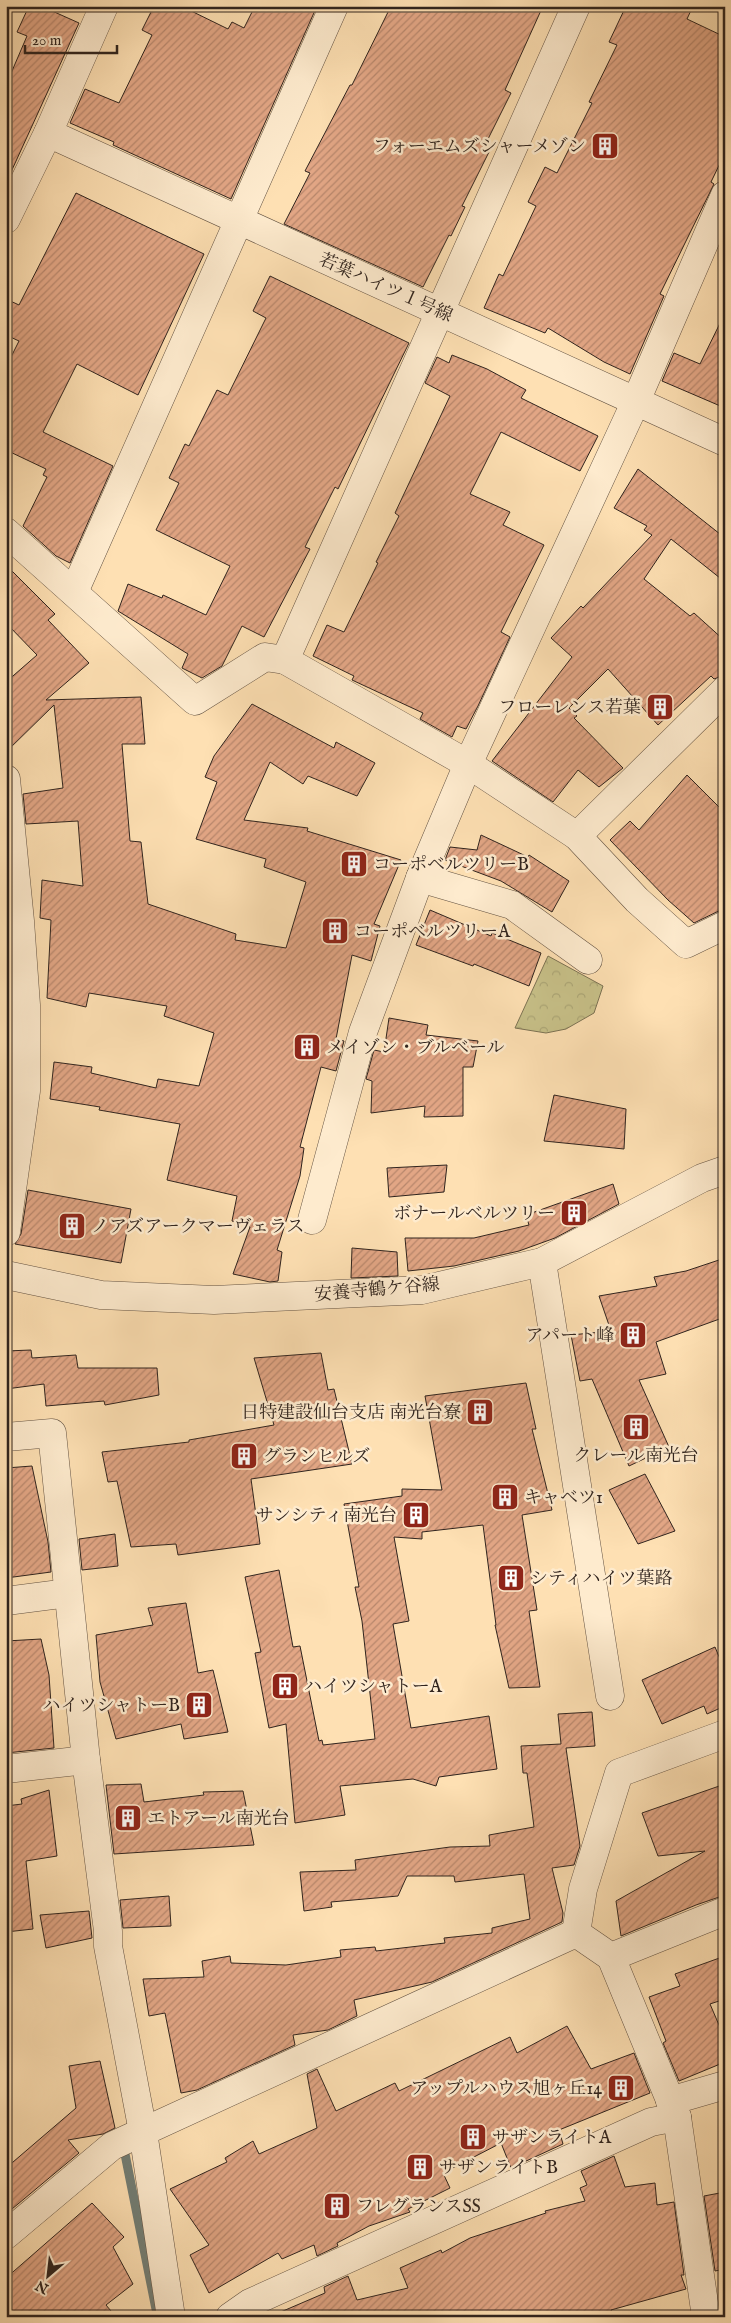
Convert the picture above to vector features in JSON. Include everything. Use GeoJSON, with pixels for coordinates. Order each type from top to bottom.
{"type":"FeatureCollection","features":[{"type":"Feature","properties":{"kind":"street"},"geometry":{"type":"LineString","coordinates":[[6,219],[48,133],[104,6]]}},
{"type":"Feature","properties":{"kind":"street"},"geometry":{"type":"LineString","coordinates":[[74,592],[334,6]]}},
{"type":"Feature","properties":{"kind":"street"},"geometry":{"type":"LineString","coordinates":[[284,660],[576,6]]}},
{"type":"Feature","properties":{"kind":"street","name":"若葉ハイツ１号線"},"geometry":{"type":"LineString","coordinates":[[48,133],[725,442]]}},
{"type":"Feature","properties":{"kind":"street"},"geometry":{"type":"LineString","coordinates":[[312,1220],[363,1032],[420,878],[468,764],[636,401],[725,195]]}},
{"type":"Feature","properties":{"kind":"street"},"geometry":{"type":"LineString","coordinates":[[6,532],[195,701],[265,657],[284,660],[468,764],[577,836],[638,900],[686,944],[725,925]]}},
{"type":"Feature","properties":{"kind":"street"},"geometry":{"type":"LineString","coordinates":[[577,836],[725,690]]}},
{"type":"Feature","properties":{"kind":"street"},"geometry":{"type":"LineString","coordinates":[[6,780],[26,1005],[26,1091],[6,1232]]}},
{"type":"Feature","properties":{"kind":"street"},"geometry":{"type":"LineString","coordinates":[[420,878],[512,905],[588,960]]}},
{"type":"Feature","properties":{"kind":"street","name":"安養寺鶴ケ谷線"},"geometry":{"type":"LineString","coordinates":[[6,1275],[101,1295],[214,1300],[422,1290],[542,1262],[702,1178],[725,1170]]}},
{"type":"Feature","properties":{"kind":"street"},"geometry":{"type":"LineString","coordinates":[[542,1262],[610,1696]]}},
{"type":"Feature","properties":{"kind":"street"},"geometry":{"type":"LineString","coordinates":[[6,1437],[52,1434],[86,1760],[108,1931],[108,1946],[143,2132],[171,2317]]}},
{"type":"Feature","properties":{"kind":"street"},"geometry":{"type":"LineString","coordinates":[[6,1601],[68,1592]]}},
{"type":"Feature","properties":{"kind":"street"},"geometry":{"type":"LineString","coordinates":[[576,1933],[584,1889],[619,1773],[725,1734]]}},
{"type":"Feature","properties":{"kind":"street"},"geometry":{"type":"LineString","coordinates":[[6,1769],[86,1760]]}},
{"type":"Feature","properties":{"kind":"street"},"geometry":{"type":"LineString","coordinates":[[611,1957],[725,1911]]}},
{"type":"Feature","properties":{"kind":"street"},"geometry":{"type":"LineString","coordinates":[[576,1933],[611,1957],[674,2109],[709,2313]]}},
{"type":"Feature","properties":{"kind":"street"},"geometry":{"type":"LineString","coordinates":[[6,2235],[112,2146],[576,1933]]}},
{"type":"Feature","properties":{"kind":"street"},"geometry":{"type":"LineString","coordinates":[[230,2317],[250,2303],[651,2122],[725,2085]]}},
{"type":"Feature","properties":{"kind":"green space"},"geometry":{"type":"Polygon","coordinates":[[[548,956],[603,986],[594,1013],[566,1029],[546,1033],[515,1028],[548,956]]]}},
{"type":"Feature","properties":{"kind":"building"},"geometry":{"type":"Polygon","coordinates":[[[29,6],[41,6],[79,23],[6,183],[6,85],[27,36],[17,32],[29,6]]]}},
{"type":"Feature","properties":{"kind":"building"},"geometry":{"type":"Polygon","coordinates":[[[154,6],[181,6],[228,29],[232,22],[244,28],[255,6],[317,6],[231,199],[113,145],[114,142],[70,123],[85,89],[119,103],[152,35],[142,30],[154,6]]]}},
{"type":"Feature","properties":{"kind":"building"},"geometry":{"type":"Polygon","coordinates":[[[391,6],[543,6],[505,90],[511,93],[483,149],[489,152],[462,206],[465,207],[451,236],[449,235],[423,287],[284,224],[310,173],[305,171],[350,85],[352,85],[391,6]]]}},
{"type":"Feature","properties":{"kind":"building"},"geometry":{"type":"Polygon","coordinates":[[[626,6],[693,6],[687,19],[725,37],[725,153],[711,182],[714,184],[660,294],[664,296],[630,374],[604,362],[548,328],[545,333],[484,308],[499,274],[503,276],[536,206],[528,202],[545,167],[557,173],[592,103],[589,102],[617,45],[609,42],[626,6]]]}},
{"type":"Feature","properties":{"kind":"building"},"geometry":{"type":"Polygon","coordinates":[[[76,193],[204,254],[138,395],[77,364],[43,432],[113,466],[70,563],[56,556],[23,526],[47,477],[43,475],[46,469],[6,450],[6,367],[19,341],[6,335],[6,299],[19,305],[76,193]]]}},
{"type":"Feature","properties":{"kind":"building"},"geometry":{"type":"Polygon","coordinates":[[[270,276],[409,343],[338,489],[335,487],[305,547],[310,549],[264,637],[242,626],[222,666],[202,678],[182,668],[188,654],[118,611],[128,584],[162,598],[163,595],[206,615],[230,566],[156,530],[179,483],[169,478],[185,444],[189,446],[217,390],[228,395],[266,318],[253,311],[270,276]]]}},
{"type":"Feature","properties":{"kind":"building"},"geometry":{"type":"Polygon","coordinates":[[[725,313],[725,408],[662,381],[674,353],[700,364],[725,313]]]}},
{"type":"Feature","properties":{"kind":"building"},"geometry":{"type":"Polygon","coordinates":[[[452,355],[487,369],[526,390],[521,398],[598,436],[580,471],[501,432],[470,494],[510,512],[503,525],[544,545],[501,632],[510,637],[478,706],[466,729],[457,726],[452,737],[420,719],[423,713],[352,680],[354,676],[313,656],[327,625],[344,632],[378,563],[376,562],[399,516],[395,513],[450,396],[425,383],[437,357],[449,363],[452,355]]]}},
{"type":"Feature","properties":{"kind":"building"},"geometry":{"type":"Polygon","coordinates":[[[638,469],[725,538],[725,582],[671,539],[644,579],[690,616],[694,613],[725,641],[725,675],[714,679],[711,676],[658,725],[608,669],[569,708],[577,716],[574,718],[623,768],[599,787],[578,770],[553,802],[492,761],[572,657],[551,638],[581,606],[583,608],[652,535],[644,530],[647,526],[614,508],[638,469]]]}},
{"type":"Feature","properties":{"kind":"building"},"geometry":{"type":"Polygon","coordinates":[[[6,565],[55,614],[48,620],[89,663],[46,700],[141,697],[145,744],[122,744],[130,841],[141,842],[148,904],[236,934],[235,940],[286,948],[306,882],[264,867],[266,859],[196,839],[217,782],[205,777],[214,756],[252,704],[334,748],[336,742],[375,763],[357,796],[308,776],[303,784],[270,762],[244,820],[308,828],[307,831],[401,860],[374,924],[380,926],[371,961],[352,955],[336,1039],[344,1041],[336,1071],[321,1067],[300,1147],[304,1148],[300,1176],[277,1250],[282,1252],[278,1281],[270,1282],[233,1274],[250,1227],[232,1221],[237,1196],[167,1180],[180,1124],[99,1110],[100,1107],[50,1099],[54,1062],[92,1067],[91,1073],[156,1088],[158,1079],[199,1086],[214,1033],[164,1016],[167,1006],[89,993],[86,1007],[47,998],[51,920],[40,918],[42,880],[83,886],[78,821],[26,824],[23,794],[63,788],[54,705],[6,752],[6,682],[37,655],[6,623],[6,565]]]}},
{"type":"Feature","properties":{"kind":"building"},"geometry":{"type":"Polygon","coordinates":[[[687,775],[725,813],[725,908],[694,923],[668,900],[610,840],[630,821],[639,830],[687,775]]]}},
{"type":"Feature","properties":{"kind":"building"},"geometry":{"type":"Polygon","coordinates":[[[481,835],[528,857],[529,855],[569,881],[552,912],[501,881],[445,860],[450,847],[477,850],[481,835]]]}},
{"type":"Feature","properties":{"kind":"building"},"geometry":{"type":"Polygon","coordinates":[[[430,910],[491,936],[492,933],[541,953],[529,986],[474,964],[473,966],[416,945],[430,910]]]}},
{"type":"Feature","properties":{"kind":"building"},"geometry":{"type":"Polygon","coordinates":[[[389,1018],[428,1025],[426,1035],[478,1041],[473,1067],[463,1067],[463,1116],[424,1117],[425,1106],[371,1113],[372,1081],[366,1079],[374,1050],[384,1052],[389,1018]]]}},
{"type":"Feature","properties":{"kind":"building"},"geometry":{"type":"Polygon","coordinates":[[[554,1095],[626,1109],[624,1149],[544,1141],[554,1095]]]}},
{"type":"Feature","properties":{"kind":"building"},"geometry":{"type":"Polygon","coordinates":[[[447,1165],[444,1192],[389,1197],[387,1168],[447,1165]]]}},
{"type":"Feature","properties":{"kind":"building"},"geometry":{"type":"Polygon","coordinates":[[[613,1184],[619,1204],[555,1238],[519,1251],[454,1266],[408,1271],[405,1238],[474,1238],[529,1225],[526,1215],[613,1184]]]}},
{"type":"Feature","properties":{"kind":"building","name":"ノアズアークマーヴェラス"},"geometry":{"type":"Polygon","coordinates":[[[28,1190],[131,1209],[121,1263],[15,1244],[21,1234],[28,1190]]]}},
{"type":"Feature","properties":{"kind":"building"},"geometry":{"type":"Polygon","coordinates":[[[352,1248],[397,1252],[398,1276],[351,1278],[352,1248]]]}},
{"type":"Feature","properties":{"kind":"building"},"geometry":{"type":"Polygon","coordinates":[[[725,1258],[725,1317],[656,1342],[666,1374],[639,1380],[669,1447],[629,1466],[592,1379],[580,1381],[571,1335],[611,1331],[599,1296],[657,1286],[654,1277],[686,1271],[725,1258]]]}},
{"type":"Feature","properties":{"kind":"building"},"geometry":{"type":"Polygon","coordinates":[[[31,1350],[32,1358],[76,1355],[78,1368],[157,1368],[159,1395],[105,1405],[104,1401],[46,1406],[44,1384],[6,1389],[6,1351],[31,1350]]]}},
{"type":"Feature","properties":{"kind":"building"},"geometry":{"type":"Polygon","coordinates":[[[321,1353],[328,1390],[334,1389],[352,1464],[251,1479],[260,1544],[178,1555],[176,1544],[131,1547],[117,1481],[108,1482],[102,1452],[189,1442],[189,1440],[274,1425],[254,1358],[321,1353]]]}},
{"type":"Feature","properties":{"kind":"building"},"geometry":{"type":"Polygon","coordinates":[[[526,1383],[536,1429],[532,1429],[552,1510],[522,1515],[537,1610],[529,1611],[540,1687],[509,1688],[495,1625],[483,1525],[422,1532],[422,1539],[394,1537],[409,1621],[393,1624],[411,1728],[489,1716],[497,1769],[439,1777],[436,1786],[413,1779],[340,1786],[345,1815],[295,1823],[286,1724],[269,1728],[255,1653],[261,1652],[245,1577],[279,1570],[293,1647],[300,1646],[319,1741],[322,1740],[323,1745],[375,1739],[362,1621],[355,1587],[359,1587],[344,1504],[402,1496],[402,1489],[442,1490],[425,1396],[526,1383]]]}},
{"type":"Feature","properties":{"kind":"building"},"geometry":{"type":"Polygon","coordinates":[[[32,1466],[48,1542],[51,1572],[6,1578],[6,1468],[32,1466]]]}},
{"type":"Feature","properties":{"kind":"building"},"geometry":{"type":"Polygon","coordinates":[[[645,1474],[675,1531],[638,1544],[609,1490],[645,1474]]]}},
{"type":"Feature","properties":{"kind":"building"},"geometry":{"type":"Polygon","coordinates":[[[115,1534],[118,1566],[82,1570],[79,1539],[115,1534]]]}},
{"type":"Feature","properties":{"kind":"building"},"geometry":{"type":"Polygon","coordinates":[[[186,1603],[198,1673],[213,1670],[228,1732],[184,1739],[181,1724],[116,1739],[100,1682],[96,1635],[153,1625],[148,1608],[186,1603]]]}},
{"type":"Feature","properties":{"kind":"building"},"geometry":{"type":"Polygon","coordinates":[[[41,1639],[49,1675],[54,1748],[6,1753],[6,1641],[41,1639]]]}},
{"type":"Feature","properties":{"kind":"building"},"geometry":{"type":"Polygon","coordinates":[[[715,1647],[725,1671],[725,1706],[707,1714],[704,1706],[662,1724],[642,1680],[715,1647]]]}},
{"type":"Feature","properties":{"kind":"building"},"geometry":{"type":"Polygon","coordinates":[[[592,1712],[595,1746],[566,1748],[580,1846],[574,1865],[552,1868],[563,1913],[562,1922],[432,1982],[354,2000],[357,2016],[328,2030],[293,2035],[295,2045],[197,2090],[181,2093],[165,2013],[149,2016],[143,1979],[204,1977],[202,1961],[230,1956],[231,1963],[286,1965],[341,1957],[340,1950],[375,1947],[376,1951],[445,1943],[444,1938],[492,1933],[492,1928],[530,1919],[524,1874],[455,1882],[454,1876],[407,1876],[398,1896],[331,1902],[332,1907],[304,1911],[300,1872],[356,1870],[355,1860],[450,1847],[490,1846],[489,1835],[534,1827],[527,1773],[523,1773],[521,1746],[561,1744],[558,1714],[592,1712]]]}},
{"type":"Feature","properties":{"kind":"building"},"geometry":{"type":"Polygon","coordinates":[[[141,1784],[144,1802],[204,1795],[203,1792],[243,1791],[254,1845],[114,1854],[106,1785],[141,1784]]]}},
{"type":"Feature","properties":{"kind":"building"},"geometry":{"type":"Polygon","coordinates":[[[725,1784],[725,1895],[621,1936],[616,1901],[705,1851],[658,1856],[642,1813],[725,1784]]]}},
{"type":"Feature","properties":{"kind":"building"},"geometry":{"type":"Polygon","coordinates":[[[49,1790],[57,1856],[26,1861],[33,1929],[6,1932],[6,1806],[22,1804],[21,1799],[49,1790]]]}},
{"type":"Feature","properties":{"kind":"building"},"geometry":{"type":"Polygon","coordinates":[[[169,1896],[171,1926],[123,1928],[120,1900],[169,1896]]]}},
{"type":"Feature","properties":{"kind":"building"},"geometry":{"type":"Polygon","coordinates":[[[89,1911],[92,1938],[46,1948],[40,1915],[89,1911]]]}},
{"type":"Feature","properties":{"kind":"building"},"geometry":{"type":"Polygon","coordinates":[[[725,1956],[725,1999],[710,2004],[725,2039],[725,2062],[679,2081],[663,2043],[666,2041],[649,1997],[680,1986],[675,1974],[725,1956]]]}},
{"type":"Feature","properties":{"kind":"building"},"geometry":{"type":"Polygon","coordinates":[[[567,2026],[591,2069],[634,2053],[650,2093],[559,2130],[563,2144],[511,2168],[501,2143],[443,2173],[450,2188],[408,2209],[410,2212],[369,2226],[337,2243],[338,2246],[317,2256],[314,2245],[282,2259],[278,2253],[209,2293],[190,2255],[209,2245],[170,2189],[227,2162],[225,2158],[253,2141],[259,2154],[317,2128],[307,2074],[317,2069],[336,2111],[395,2083],[399,2091],[510,2037],[517,2053],[567,2026]]]}},
{"type":"Feature","properties":{"kind":"building"},"geometry":{"type":"Polygon","coordinates":[[[100,2061],[115,2128],[103,2134],[68,2140],[79,2153],[6,2214],[6,2168],[76,2108],[69,2066],[100,2061]]]}},
{"type":"Feature","properties":{"kind":"building"},"geometry":{"type":"Polygon","coordinates":[[[614,2156],[625,2187],[655,2183],[657,2205],[674,2202],[684,2275],[681,2275],[686,2289],[611,2310],[614,2317],[269,2317],[325,2293],[324,2287],[348,2276],[357,2300],[408,2288],[400,2268],[441,2250],[442,2253],[470,2238],[546,2213],[545,2211],[585,2201],[580,2188],[587,2185],[581,2171],[614,2156]]]}},
{"type":"Feature","properties":{"kind":"building"},"geometry":{"type":"Polygon","coordinates":[[[725,2192],[725,2269],[715,2271],[704,2196],[725,2192]]]}},
{"type":"Feature","properties":{"kind":"building"},"geometry":{"type":"Polygon","coordinates":[[[92,2203],[124,2237],[113,2247],[133,2284],[106,2305],[116,2317],[6,2317],[6,2278],[92,2203]]]}},
{"type":"Feature","properties":{"kind":"waterway"},"geometry":{"type":"LineString","coordinates":[[125,2154],[156,2309]]}},
{"type":"Feature","properties":{"kind":"place","name":"フォーエムズシャーメゾン"},"geometry":{"type":"Point","coordinates":[605,146]}},
{"type":"Feature","properties":{"kind":"place","name":"フローレンス若葉"},"geometry":{"type":"Point","coordinates":[660,707]}},
{"type":"Feature","properties":{"kind":"place","name":"コーポベルツリーB"},"geometry":{"type":"Point","coordinates":[354,864]}},
{"type":"Feature","properties":{"kind":"place","name":"コーポベルツリーA"},"geometry":{"type":"Point","coordinates":[335,931]}},
{"type":"Feature","properties":{"kind":"place","name":"メイゾン・ブルベール"},"geometry":{"type":"Point","coordinates":[307,1047]}},
{"type":"Feature","properties":{"kind":"place","name":"ボナールベルツリー"},"geometry":{"type":"Point","coordinates":[574,1213]}},
{"type":"Feature","properties":{"kind":"place","name":"ノアズアークマーヴェラス"},"geometry":{"type":"Point","coordinates":[72,1226]}},
{"type":"Feature","properties":{"kind":"place","name":"アパート峰"},"geometry":{"type":"Point","coordinates":[633,1335]}},
{"type":"Feature","properties":{"kind":"place","name":"日特建設仙台支店 南光台寮"},"geometry":{"type":"Point","coordinates":[480,1412]}},
{"type":"Feature","properties":{"kind":"place","name":"クレール南光台"},"geometry":{"type":"Point","coordinates":[636,1427]}},
{"type":"Feature","properties":{"kind":"place","name":"グランヒルズ"},"geometry":{"type":"Point","coordinates":[244,1456]}},
{"type":"Feature","properties":{"kind":"place","name":"キャベツ1"},"geometry":{"type":"Point","coordinates":[505,1497]}},
{"type":"Feature","properties":{"kind":"place","name":"サンシティ南光台"},"geometry":{"type":"Point","coordinates":[416,1515]}},
{"type":"Feature","properties":{"kind":"place","name":"シティハイツ葉路"},"geometry":{"type":"Point","coordinates":[511,1578]}},
{"type":"Feature","properties":{"kind":"place","name":"ハイツシャトーA"},"geometry":{"type":"Point","coordinates":[285,1686]}},
{"type":"Feature","properties":{"kind":"place","name":"ハイツシャトーB"},"geometry":{"type":"Point","coordinates":[199,1705]}},
{"type":"Feature","properties":{"kind":"place","name":"エトアール南光台"},"geometry":{"type":"Point","coordinates":[128,1818]}},
{"type":"Feature","properties":{"kind":"place","name":"アップルハウス旭ヶ丘14"},"geometry":{"type":"Point","coordinates":[621,2088]}},
{"type":"Feature","properties":{"kind":"place","name":"サザンライトA"},"geometry":{"type":"Point","coordinates":[473,2137]}},
{"type":"Feature","properties":{"kind":"place","name":"サザンライトB"},"geometry":{"type":"Point","coordinates":[420,2167]}},
{"type":"Feature","properties":{"kind":"place","name":"フレグランスSS"},"geometry":{"type":"Point","coordinates":[337,2206]}}]}
